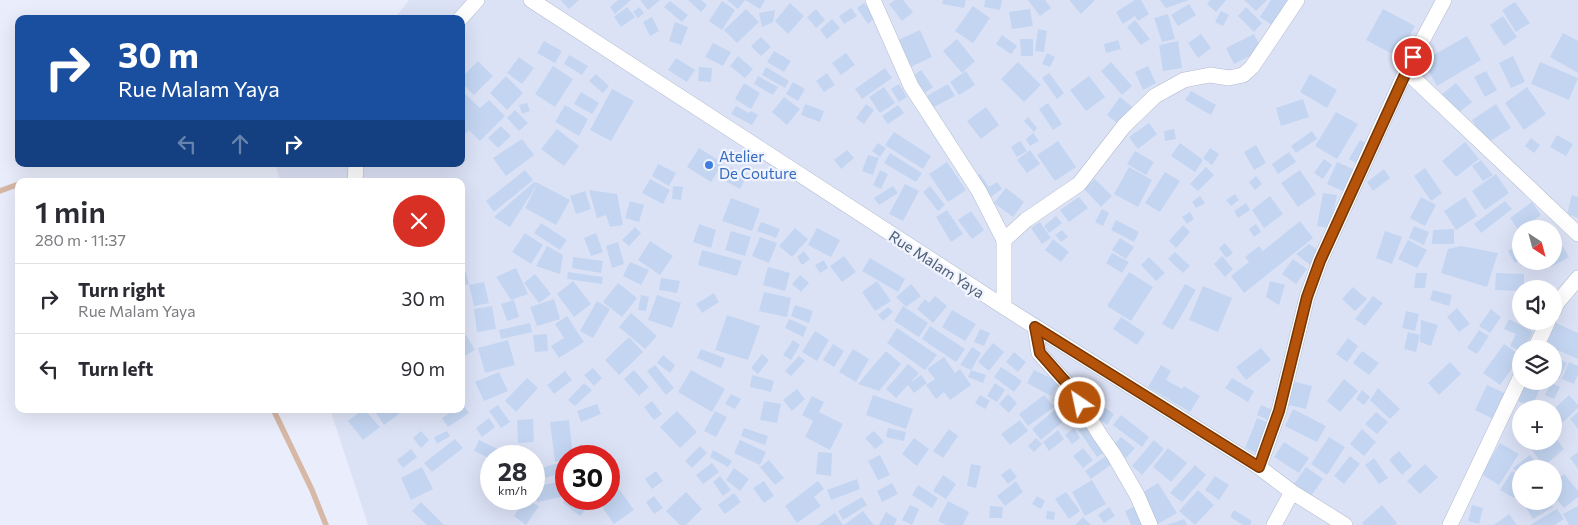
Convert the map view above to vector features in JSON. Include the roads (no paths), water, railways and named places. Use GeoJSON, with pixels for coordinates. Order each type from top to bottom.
{"type":"FeatureCollection","features":[{"type":"Feature","properties":{"kind":"street"},"geometry":{"type":"LineString","coordinates":[[464,15],[477,0]]}},
{"type":"Feature","properties":{"kind":"street","name":"Rue Malam Yaya"},"geometry":{"type":"LineString","coordinates":[[531,0],[1035,327],[1259,467],[1292,492],[1345,525]]}},
{"type":"Feature","properties":{"kind":"street"},"geometry":{"type":"LineString","coordinates":[[873,0],[911,86],[979,191],[1004,240],[1004,307]]}},
{"type":"Feature","properties":{"kind":"street"},"geometry":{"type":"LineString","coordinates":[[1004,240],[1026,220],[1079,184],[1124,126],[1155,96],[1184,80],[1210,75],[1229,78],[1243,75],[1252,67],[1297,0]]}},
{"type":"Feature","properties":{"kind":"street"},"geometry":{"type":"LineString","coordinates":[[1259,467],[1279,411],[1307,297],[1320,261],[1406,71],[1444,0]]}},
{"type":"Feature","properties":{"kind":"street"},"geometry":{"type":"LineString","coordinates":[[1406,71],[1578,234]]}},
{"type":"Feature","properties":{"kind":"street"},"geometry":{"type":"LineString","coordinates":[[1562,297],[1578,278]]}},
{"type":"Feature","properties":{"kind":"street"},"geometry":{"type":"LineString","coordinates":[[1035,327],[1040,353],[1070,387],[1114,455],[1137,495],[1150,525]]}},
{"type":"Feature","properties":{"kind":"street"},"geometry":{"type":"LineString","coordinates":[[1450,525],[1514,390]]}},
{"type":"Feature","properties":{"kind":"street"},"geometry":{"type":"LineString","coordinates":[[1274,525],[1292,492]]}},
{"type":"Feature","properties":{"kind":"waterway"},"geometry":{"type":"LineString","coordinates":[[0,191],[15,185]]}},
{"type":"Feature","properties":{"kind":"waterway"},"geometry":{"type":"LineString","coordinates":[[275,413],[312,490],[326,525]]}},
{"type":"Feature","properties":{"kind":"place","name":"Atelier De Couture"},"geometry":{"type":"Point","coordinates":[709,165]}}]}
